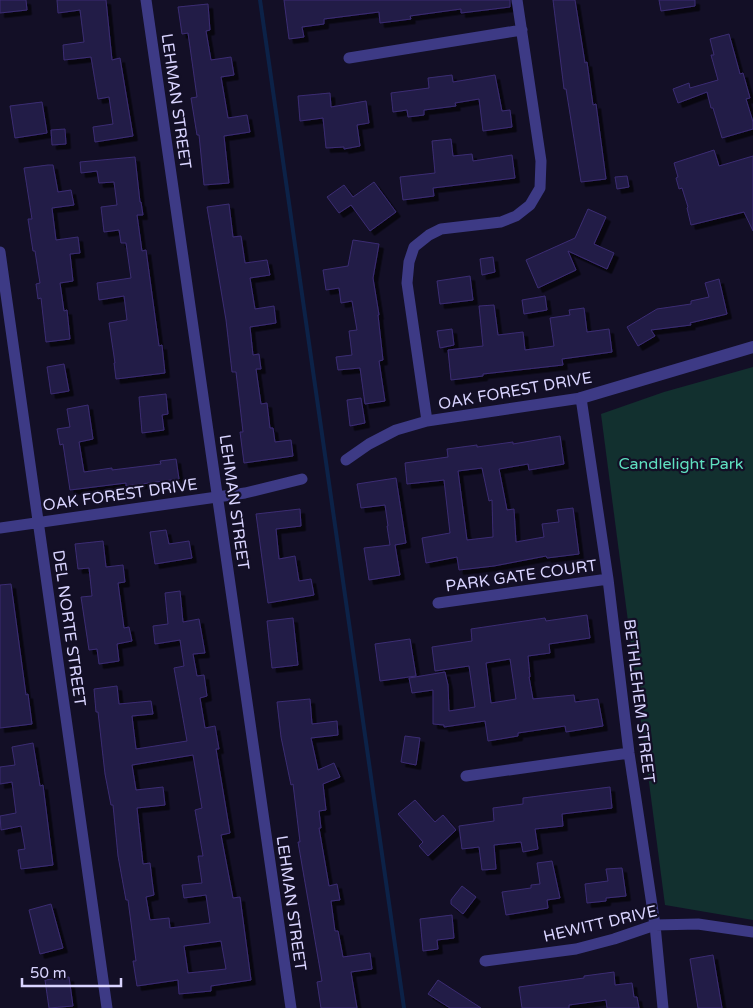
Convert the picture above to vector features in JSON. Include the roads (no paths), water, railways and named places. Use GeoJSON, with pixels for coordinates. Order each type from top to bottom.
{"type":"FeatureCollection","features":[{"type":"Feature","properties":{"kind":"street","name":"LEHMAN STREET"},"geometry":{"type":"LineString","coordinates":[[146,0],[290,1008]]}},
{"type":"Feature","properties":{"kind":"street"},"geometry":{"type":"LineString","coordinates":[[427,421],[407,283],[409,262],[414,247],[429,235],[441,229],[501,222],[516,216],[530,205],[540,188],[542,160],[517,0]]}},
{"type":"Feature","properties":{"kind":"street"},"geometry":{"type":"LineString","coordinates":[[349,58],[522,30]]}},
{"type":"Feature","properties":{"kind":"street","name":"DEL NORTE STREET"},"geometry":{"type":"LineString","coordinates":[[0,252],[107,1008]]}},
{"type":"Feature","properties":{"kind":"street","name":"OAK FOREST DRIVE"},"geometry":{"type":"LineString","coordinates":[[346,460],[369,444],[396,430],[427,421],[581,398],[753,348]]}},
{"type":"Feature","properties":{"kind":"street","name":"BETHLEHEM STREET"},"geometry":{"type":"LineString","coordinates":[[581,398],[608,579],[629,753],[655,925],[663,1008]]}},
{"type":"Feature","properties":{"kind":"street","name":"OAK FOREST DRIVE"},"geometry":{"type":"LineString","coordinates":[[0,528],[245,493],[302,479]]}},
{"type":"Feature","properties":{"kind":"street","name":"PARK GATE COURT"},"geometry":{"type":"LineString","coordinates":[[438,603],[608,579]]}},
{"type":"Feature","properties":{"kind":"street"},"geometry":{"type":"LineString","coordinates":[[466,776],[629,753]]}},
{"type":"Feature","properties":{"kind":"street","name":"HEWITT DRIVE"},"geometry":{"type":"LineString","coordinates":[[484,961],[576,948],[614,939],[655,925],[698,924],[753,932]]}},
{"type":"Feature","properties":{"kind":"waterway"},"geometry":{"type":"LineString","coordinates":[[260,0],[404,1008]]}},
{"type":"Feature","properties":{"kind":"park label","name":"Candlelight Park"},"geometry":{"type":"Point","coordinates":[681,463]}}]}
